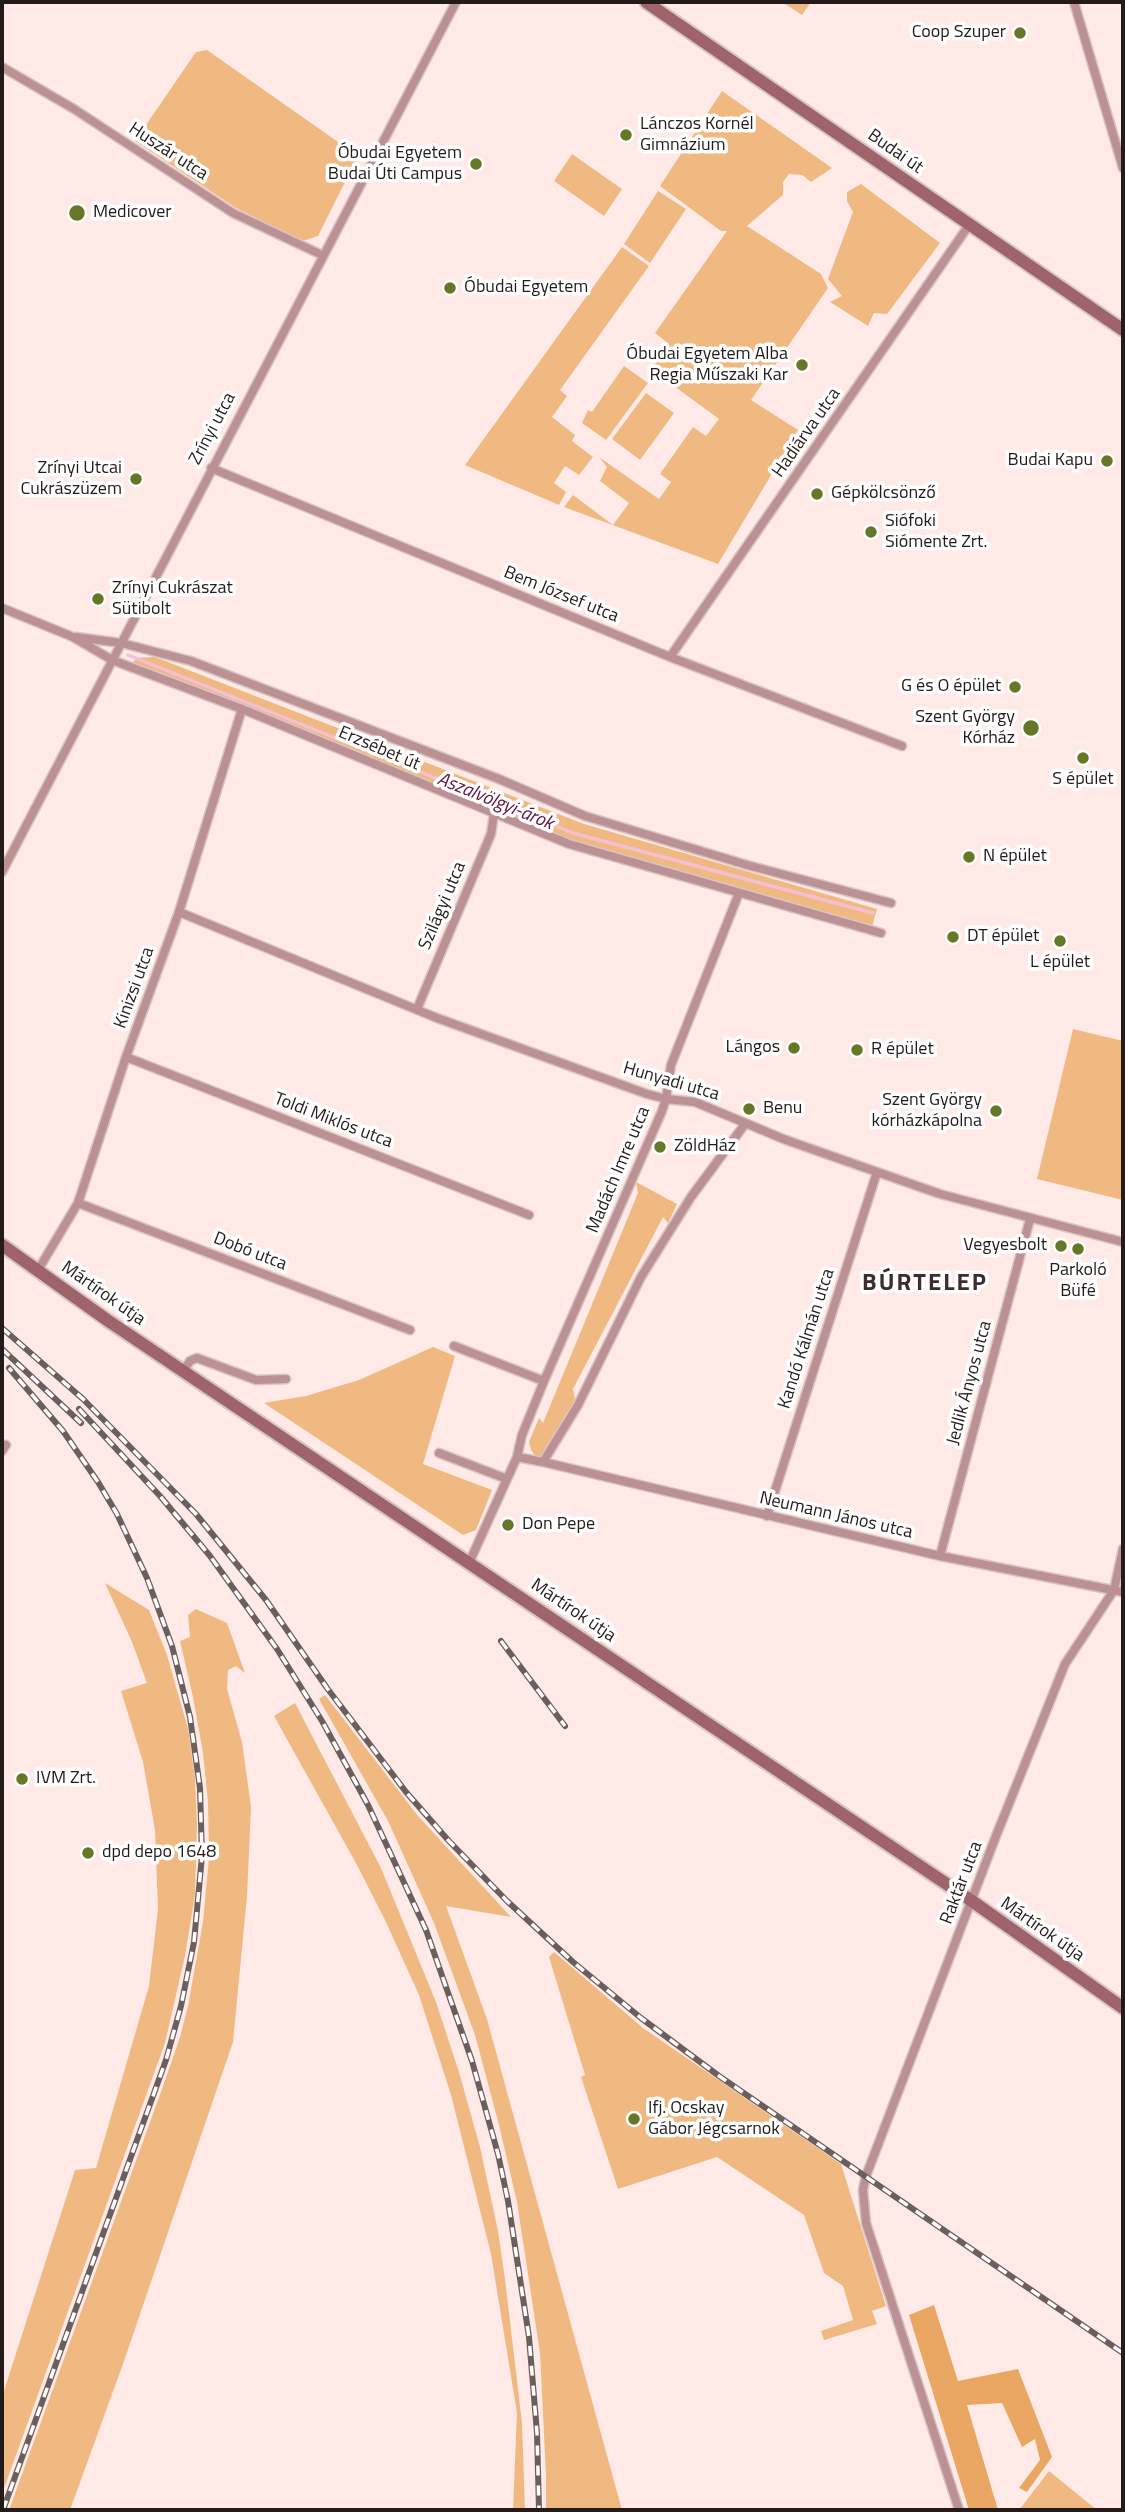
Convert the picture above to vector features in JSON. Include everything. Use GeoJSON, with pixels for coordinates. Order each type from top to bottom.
{"type":"FeatureCollection","features":[{"type":"Feature","properties":{"kind":"street","name":"Zrínyi utca"},"geometry":{"type":"LineString","coordinates":[[2,872],[456,2]]}},
{"type":"Feature","properties":{"kind":"street","name":"Budai út"},"geometry":{"type":"LineString","coordinates":[[646,2],[1123,330]]}},
{"type":"Feature","properties":{"kind":"street"},"geometry":{"type":"LineString","coordinates":[[1074,2],[1123,168]]}},
{"type":"Feature","properties":{"kind":"street","name":"Huszár utca"},"geometry":{"type":"LineString","coordinates":[[2,67],[74,109],[233,213],[322,255]]}},
{"type":"Feature","properties":{"kind":"street","name":"Hadiárva utca"},"geometry":{"type":"LineString","coordinates":[[670,657],[969,225]]}},
{"type":"Feature","properties":{"kind":"street","name":"Bem József utca"},"geometry":{"type":"LineString","coordinates":[[211,468],[670,657],[902,746]]}},
{"type":"Feature","properties":{"kind":"street","name":"Erzsébet út"},"geometry":{"type":"LineString","coordinates":[[2,608],[73,637],[111,660],[242,709],[584,850],[881,933]]}},
{"type":"Feature","properties":{"kind":"street","name":"Erzsébet út"},"geometry":{"type":"LineString","coordinates":[[73,637],[121,643],[191,661],[499,779],[598,821],[747,865],[891,903]]}},
{"type":"Feature","properties":{"kind":"street","name":"Kinizsi utca"},"geometry":{"type":"LineString","coordinates":[[38,1270],[78,1203],[179,912],[242,709]]}},
{"type":"Feature","properties":{"kind":"street","name":"Szilágyi utca"},"geometry":{"type":"LineString","coordinates":[[417,1009],[491,834],[494,814]]}},
{"type":"Feature","properties":{"kind":"street","name":"Madách Imre utca"},"geometry":{"type":"LineString","coordinates":[[469,1563],[517,1457],[522,1435],[544,1381],[666,1099],[671,1065],[739,893]]}},
{"type":"Feature","properties":{"kind":"street","name":"Hunyadi utca"},"geometry":{"type":"LineString","coordinates":[[179,912],[417,1009],[567,1066],[666,1099],[695,1102],[745,1124],[940,1194],[1123,1242]]}},
{"type":"Feature","properties":{"kind":"street","name":"Toldi Miklós utca"},"geometry":{"type":"LineString","coordinates":[[127,1057],[529,1215]]}},
{"type":"Feature","properties":{"kind":"street"},"geometry":{"type":"LineString","coordinates":[[517,1457],[543,1462],[578,1405],[641,1277],[691,1197],[745,1124]]}},
{"type":"Feature","properties":{"kind":"street","name":"Kandó Kálmán utca"},"geometry":{"type":"LineString","coordinates":[[767,1516],[877,1172]]}},
{"type":"Feature","properties":{"kind":"street","name":"Dobó utca"},"geometry":{"type":"LineString","coordinates":[[78,1203],[410,1330]]}},
{"type":"Feature","properties":{"kind":"street","name":"Jedlik Ányos utca"},"geometry":{"type":"LineString","coordinates":[[940,1556],[1030,1219]]}},
{"type":"Feature","properties":{"kind":"street","name":"Mártírok útja"},"geometry":{"type":"LineString","coordinates":[[2,1245],[183,1371],[972,1901],[1123,2008]]}},
{"type":"Feature","properties":{"kind":"street"},"geometry":{"type":"LineString","coordinates":[[454,1346],[544,1381]]}},
{"type":"Feature","properties":{"kind":"street"},"geometry":{"type":"LineString","coordinates":[[183,1371],[190,1361],[197,1358],[256,1380],[286,1379]]}},
{"type":"Feature","properties":{"kind":"street"},"geometry":{"type":"LineString","coordinates":[[439,1453],[507,1479]]}},
{"type":"Feature","properties":{"kind":"street","name":"Neumann János utca"},"geometry":{"type":"LineString","coordinates":[[543,1462],[940,1556],[1123,1592]]}},
{"type":"Feature","properties":{"kind":"street"},"geometry":{"type":"LineString","coordinates":[[1114,1590],[1123,1549]]}},
{"type":"Feature","properties":{"kind":"street","name":"Raktár utca"},"geometry":{"type":"LineString","coordinates":[[959,2510],[866,2223],[862,2198],[866,2176],[1065,1664],[1114,1590]]}},
{"type":"Feature","properties":{"kind":"shaded area"},"geometry":{"type":"Polygon","coordinates":[[[782,2],[811,2],[802,15],[782,2]]]}},
{"type":"Feature","properties":{"kind":"shaded area"},"geometry":{"type":"Polygon","coordinates":[[[207,50],[358,156],[318,236],[303,241],[236,208],[135,141],[196,52],[207,50]]]}},
{"type":"Feature","properties":{"kind":"shaded area"},"geometry":{"type":"Polygon","coordinates":[[[722,91],[832,168],[811,182],[802,175],[789,174],[783,182],[783,195],[747,226],[821,274],[828,288],[751,400],[798,430],[718,564],[564,507],[573,495],[613,525],[629,503],[600,481],[607,467],[599,457],[659,499],[671,482],[660,474],[693,427],[706,436],[719,419],[659,375],[653,367],[669,344],[655,333],[727,231],[721,231],[660,186],[722,91]]]}},
{"type":"Feature","properties":{"kind":"shaded area"},"geometry":{"type":"Polygon","coordinates":[[[572,154],[622,189],[604,216],[554,181],[572,154]]]}},
{"type":"Feature","properties":{"kind":"shaded area"},"geometry":{"type":"Polygon","coordinates":[[[861,184],[940,243],[887,314],[874,313],[868,326],[830,302],[842,296],[828,279],[853,212],[847,201],[847,192],[861,184]]]}},
{"type":"Feature","properties":{"kind":"shaded area"},"geometry":{"type":"Polygon","coordinates":[[[658,191],[686,209],[650,263],[624,244],[658,191]]]}},
{"type":"Feature","properties":{"kind":"shaded area"},"geometry":{"type":"Polygon","coordinates":[[[622,247],[649,266],[560,390],[567,396],[552,417],[575,435],[572,441],[593,457],[579,475],[565,466],[554,483],[566,492],[559,505],[465,465],[622,247]]]}},
{"type":"Feature","properties":{"kind":"shaded area"},"geometry":{"type":"Polygon","coordinates":[[[624,366],[648,383],[606,440],[582,423],[588,410],[592,412],[624,366]]]}},
{"type":"Feature","properties":{"kind":"shaded area"},"geometry":{"type":"Polygon","coordinates":[[[646,393],[674,413],[640,460],[612,439],[646,393]]]}},
{"type":"Feature","properties":{"kind":"shaded area"},"geometry":{"type":"Polygon","coordinates":[[[155,657],[584,824],[877,909],[872,927],[580,848],[131,665],[136,658],[155,657]]]}},
{"type":"Feature","properties":{"kind":"shaded area"},"geometry":{"type":"Polygon","coordinates":[[[1073,1029],[1123,1041],[1123,1200],[1037,1179],[1073,1029]]]}},
{"type":"Feature","properties":{"kind":"shaded area"},"geometry":{"type":"Polygon","coordinates":[[[636,1182],[677,1204],[668,1223],[663,1217],[573,1389],[575,1399],[570,1424],[562,1439],[553,1453],[536,1457],[529,1442],[539,1418],[543,1423],[638,1193],[636,1182]]]}},
{"type":"Feature","properties":{"kind":"shaded area"},"geometry":{"type":"Polygon","coordinates":[[[433,1347],[455,1356],[423,1464],[492,1490],[476,1530],[463,1535],[264,1403],[306,1396],[359,1380],[433,1347]]]}},
{"type":"Feature","properties":{"kind":"shaded area"},"geometry":{"type":"Polygon","coordinates":[[[105,1583],[149,1610],[167,1655],[188,1729],[195,1777],[195,1895],[185,1956],[165,2043],[2,2494],[2,2397],[75,2170],[96,2168],[149,1986],[158,1909],[155,1830],[143,1762],[121,1691],[147,1683],[105,1583]]]}},
{"type":"Feature","properties":{"kind":"shaded area"},"geometry":{"type":"Polygon","coordinates":[[[196,1609],[227,1623],[245,1673],[236,1666],[228,1670],[227,1689],[242,1742],[251,1807],[247,1896],[233,2042],[70,2510],[9,2510],[162,2089],[188,2006],[203,1922],[209,1858],[208,1802],[203,1753],[180,1641],[190,1637],[188,1615],[196,1609]]]}},
{"type":"Feature","properties":{"kind":"shaded area"},"geometry":{"type":"Polygon","coordinates":[[[325,1695],[418,1816],[511,1917],[446,1906],[487,2019],[622,2510],[546,2510],[540,2353],[517,2202],[475,2035],[434,1923],[388,1821],[319,1699],[325,1695]]]}},
{"type":"Feature","properties":{"kind":"shaded area"},"geometry":{"type":"Polygon","coordinates":[[[295,1703],[381,1868],[436,2002],[459,2072],[480,2147],[498,2231],[522,2423],[525,2510],[513,2510],[517,2413],[491,2254],[451,2095],[419,1995],[385,1920],[274,1716],[295,1703]]]}},
{"type":"Feature","properties":{"kind":"shaded area"},"geometry":{"type":"Polygon","coordinates":[[[554,1952],[643,2028],[841,2164],[886,2306],[872,2311],[877,2324],[824,2340],[821,2331],[853,2320],[843,2286],[824,2273],[804,2215],[717,2157],[618,2189],[581,2077],[585,2075],[549,1957],[554,1952]]]}},
{"type":"Feature","properties":{"kind":"shaded area"},"geometry":{"type":"Polygon","coordinates":[[[934,2305],[958,2381],[1018,2369],[1052,2457],[1027,2492],[1019,2488],[1040,2460],[1035,2439],[1022,2447],[1002,2403],[967,2405],[998,2510],[969,2510],[909,2315],[934,2305]]]}},
{"type":"Feature","properties":{"kind":"shaded area"},"geometry":{"type":"Polygon","coordinates":[[[1049,2471],[1097,2510],[1019,2510],[1049,2471]]]}},
{"type":"Feature","properties":{"kind":"waterway","name":"Aszalvölgyi-árok"},"geometry":{"type":"LineString","coordinates":[[128,655],[573,833],[873,913]]}},
{"type":"Feature","properties":{"kind":"railway"},"geometry":{"type":"LineString","coordinates":[[2,1328],[83,1399],[196,1514],[266,1600],[327,1688],[406,1792],[507,1901],[573,1962],[641,2018],[719,2076],[1123,2353]]}},
{"type":"Feature","properties":{"kind":"railway"},"geometry":{"type":"LineString","coordinates":[[2,1349],[81,1423]]}},
{"type":"Feature","properties":{"kind":"railway"},"geometry":{"type":"LineString","coordinates":[[3,2510],[166,2060],[181,2006],[194,1942],[202,1856],[200,1788],[190,1717],[172,1646],[147,1578],[117,1514],[98,1482],[63,1431],[9,1368]]}},
{"type":"Feature","properties":{"kind":"railway"},"geometry":{"type":"LineString","coordinates":[[79,1409],[160,1496],[210,1556],[277,1649],[322,1721],[368,1805],[426,1930],[472,2061],[508,2201],[529,2337],[537,2433],[539,2510]]}},
{"type":"Feature","properties":{"kind":"railway"},"geometry":{"type":"LineString","coordinates":[[501,1641],[565,1726]]}},
{"type":"Feature","properties":{"kind":"place","name":"Coop Szuper"},"geometry":{"type":"Point","coordinates":[1020,33]}},
{"type":"Feature","properties":{"kind":"place","name":"Lánczos Kornél Gimnázium"},"geometry":{"type":"Point","coordinates":[626,135]}},
{"type":"Feature","properties":{"kind":"place","name":"Óbudai Egyetem Budai Úti Campus"},"geometry":{"type":"Point","coordinates":[476,164]}},
{"type":"Feature","properties":{"kind":"place","name":"Medicover"},"geometry":{"type":"Point","coordinates":[77,213]}},
{"type":"Feature","properties":{"kind":"place","name":"Óbudai Egyetem"},"geometry":{"type":"Point","coordinates":[450,288]}},
{"type":"Feature","properties":{"kind":"place","name":"Óbudai Egyetem Alba Regia Műszaki Kar"},"geometry":{"type":"Point","coordinates":[802,365]}},
{"type":"Feature","properties":{"kind":"place","name":"Budai Kapu"},"geometry":{"type":"Point","coordinates":[1107,461]}},
{"type":"Feature","properties":{"kind":"place","name":"Zrínyi Utcai Cukrászüzem"},"geometry":{"type":"Point","coordinates":[136,479]}},
{"type":"Feature","properties":{"kind":"place","name":"Gépkölcsönző"},"geometry":{"type":"Point","coordinates":[817,494]}},
{"type":"Feature","properties":{"kind":"place","name":"Siófoki Siómente Zrt."},"geometry":{"type":"Point","coordinates":[871,532]}},
{"type":"Feature","properties":{"kind":"place","name":"Zrínyi Cukrászat Sütibolt"},"geometry":{"type":"Point","coordinates":[98,599]}},
{"type":"Feature","properties":{"kind":"place","name":"G és O épület"},"geometry":{"type":"Point","coordinates":[1015,687]}},
{"type":"Feature","properties":{"kind":"place","name":"Szent György Kórház"},"geometry":{"type":"Point","coordinates":[1031,728]}},
{"type":"Feature","properties":{"kind":"place","name":"S épület"},"geometry":{"type":"Point","coordinates":[1083,758]}},
{"type":"Feature","properties":{"kind":"place","name":"N épület"},"geometry":{"type":"Point","coordinates":[969,857]}},
{"type":"Feature","properties":{"kind":"place","name":"DT épület"},"geometry":{"type":"Point","coordinates":[953,937]}},
{"type":"Feature","properties":{"kind":"place","name":"L épület"},"geometry":{"type":"Point","coordinates":[1060,941]}},
{"type":"Feature","properties":{"kind":"place","name":"Lángos"},"geometry":{"type":"Point","coordinates":[794,1048]}},
{"type":"Feature","properties":{"kind":"place","name":"R épület"},"geometry":{"type":"Point","coordinates":[857,1050]}},
{"type":"Feature","properties":{"kind":"place","name":"Benu"},"geometry":{"type":"Point","coordinates":[749,1109]}},
{"type":"Feature","properties":{"kind":"place","name":"Szent György kórházkápolna"},"geometry":{"type":"Point","coordinates":[996,1111]}},
{"type":"Feature","properties":{"kind":"place","name":"ZöldHáz"},"geometry":{"type":"Point","coordinates":[660,1147]}},
{"type":"Feature","properties":{"kind":"place","name":"Vegyesbolt"},"geometry":{"type":"Point","coordinates":[1061,1246]}},
{"type":"Feature","properties":{"kind":"place","name":"Parkoló Büfé"},"geometry":{"type":"Point","coordinates":[1078,1249]}},
{"type":"Feature","properties":{"kind":"place","name":"Don Pepe"},"geometry":{"type":"Point","coordinates":[508,1525]}},
{"type":"Feature","properties":{"kind":"place","name":"IVM Zrt."},"geometry":{"type":"Point","coordinates":[22,1779]}},
{"type":"Feature","properties":{"kind":"place","name":"dpd depo 1648"},"geometry":{"type":"Point","coordinates":[88,1853]}},
{"type":"Feature","properties":{"kind":"place","name":"Ifj. Ocskay Gábor Jégcsarnok"},"geometry":{"type":"Point","coordinates":[634,2119]}},
{"type":"Feature","properties":{"kind":"district","name":"BÚRTELEP"},"geometry":{"type":"Point","coordinates":[925,1284]}}]}
